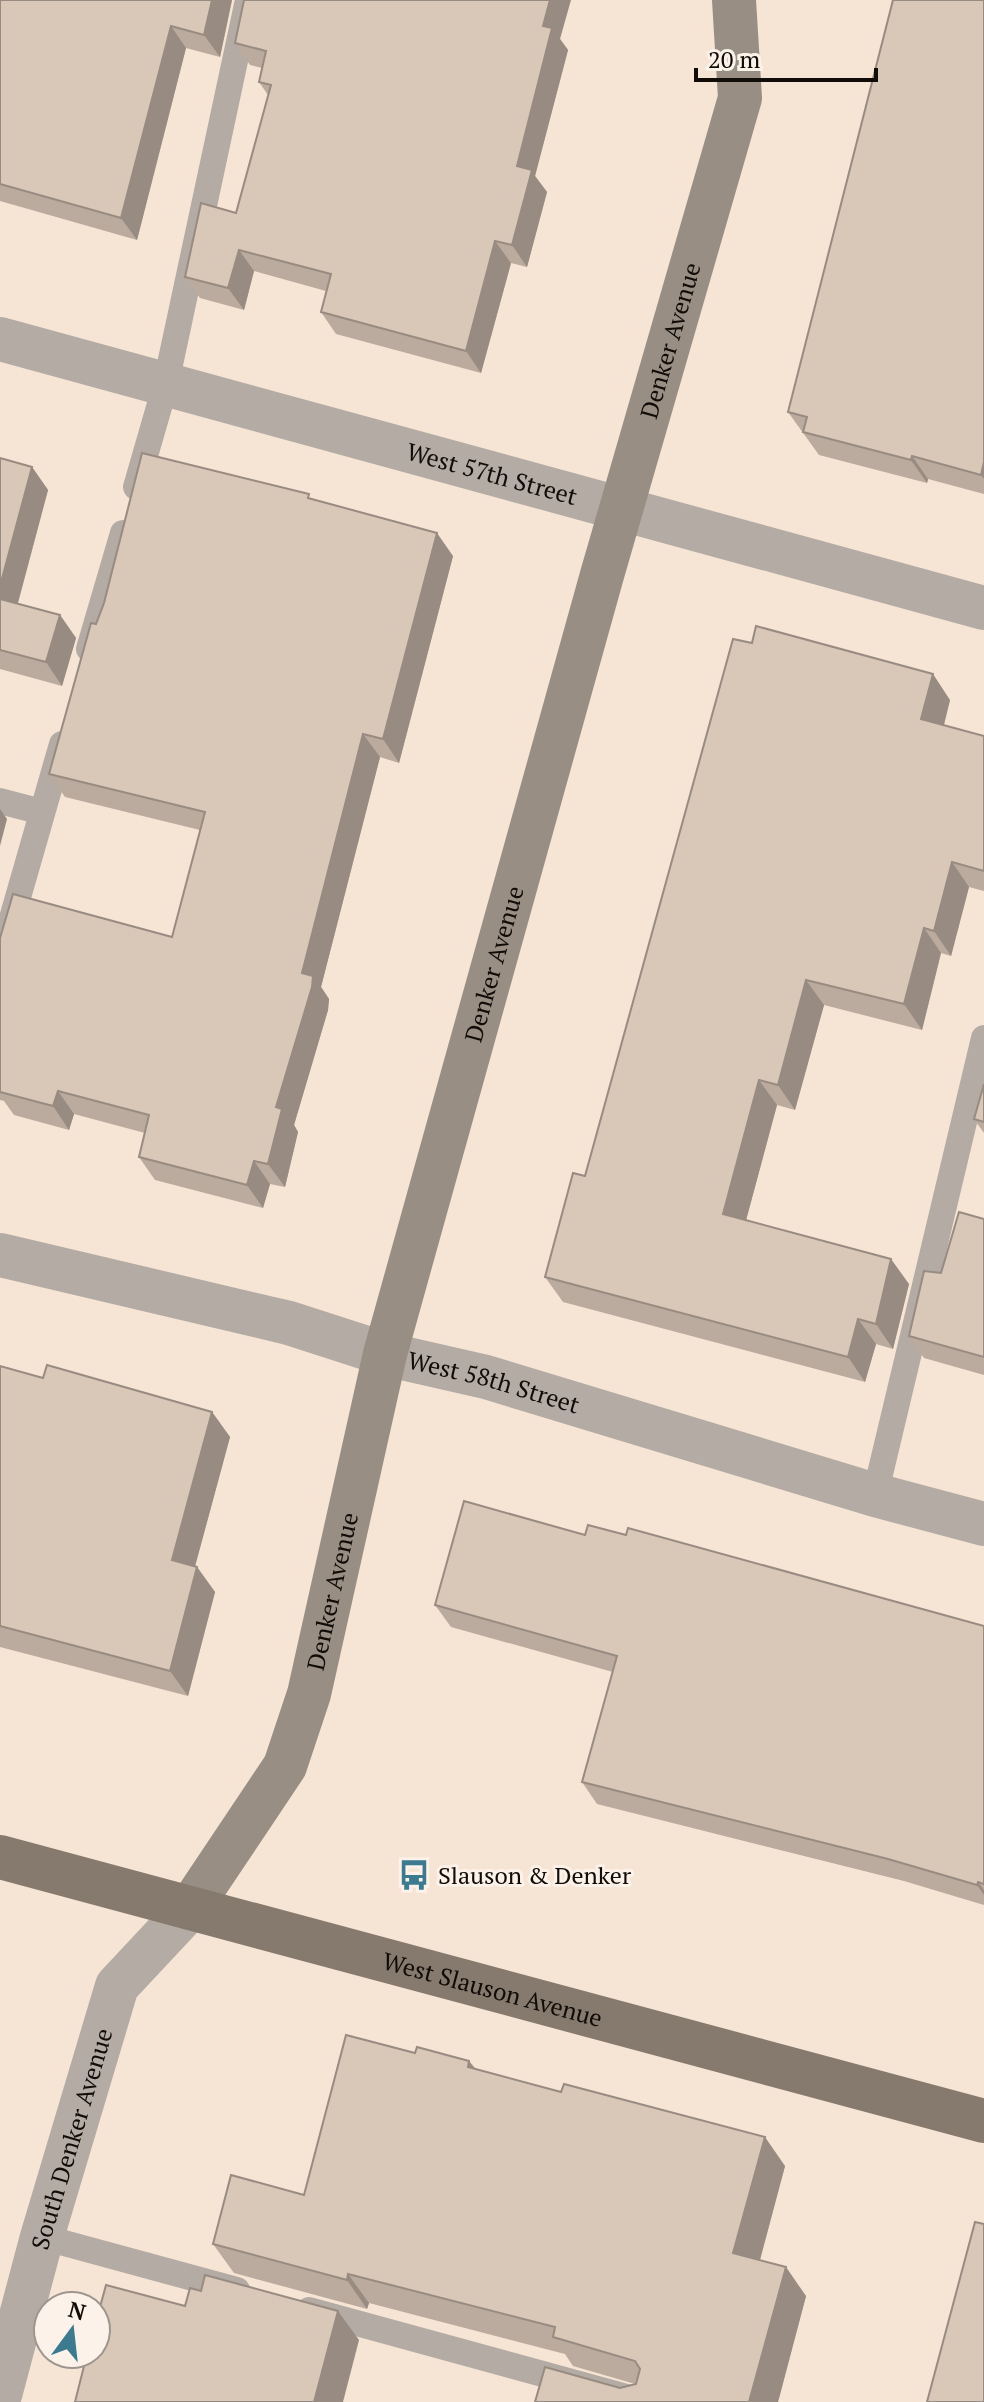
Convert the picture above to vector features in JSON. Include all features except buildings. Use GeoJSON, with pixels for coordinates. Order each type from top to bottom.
{"type":"FeatureCollection","features":[{"type":"Feature","properties":{"kind":"main road","name":"West Slauson Avenue"},"geometry":{"type":"LineString","coordinates":[[0,1857],[984,2121]]}},
{"type":"Feature","properties":{"kind":"street","name":"Denker Avenue"},"geometry":{"type":"LineString","coordinates":[[190,1908],[285,1766],[309,1694],[385,1354],[740,98],[734,0]]}},
{"type":"Feature","properties":{"kind":"street","name":"West 57th Street"},"geometry":{"type":"LineString","coordinates":[[0,339],[984,608]]}},
{"type":"Feature","properties":{"kind":"street","name":"West 58th Street"},"geometry":{"type":"LineString","coordinates":[[0,1255],[289,1323],[385,1354],[486,1377],[875,1495],[984,1524]]}},
{"type":"Feature","properties":{"kind":"street","name":"South Denker Avenue"},"geometry":{"type":"LineString","coordinates":[[0,2395],[42,2237],[117,1986],[190,1908]]}},
{"type":"Feature","properties":{"kind":"lane"},"geometry":{"type":"LineString","coordinates":[[82,674],[166,383],[248,0]]}},
{"type":"Feature","properties":{"kind":"lane"},"geometry":{"type":"LineString","coordinates":[[0,960],[68,720]]}},
{"type":"Feature","properties":{"kind":"lane"},"geometry":{"type":"LineString","coordinates":[[0,801],[42,812]]}},
{"type":"Feature","properties":{"kind":"lane"},"geometry":{"type":"LineString","coordinates":[[875,1495],[983,1045]]}},
{"type":"Feature","properties":{"kind":"lane"},"geometry":{"type":"LineString","coordinates":[[42,2237],[645,2402]]}},
{"type":"Feature","properties":{"kind":"place","name":"Slauson & Denker"},"geometry":{"type":"Point","coordinates":[414,1875]}}]}
